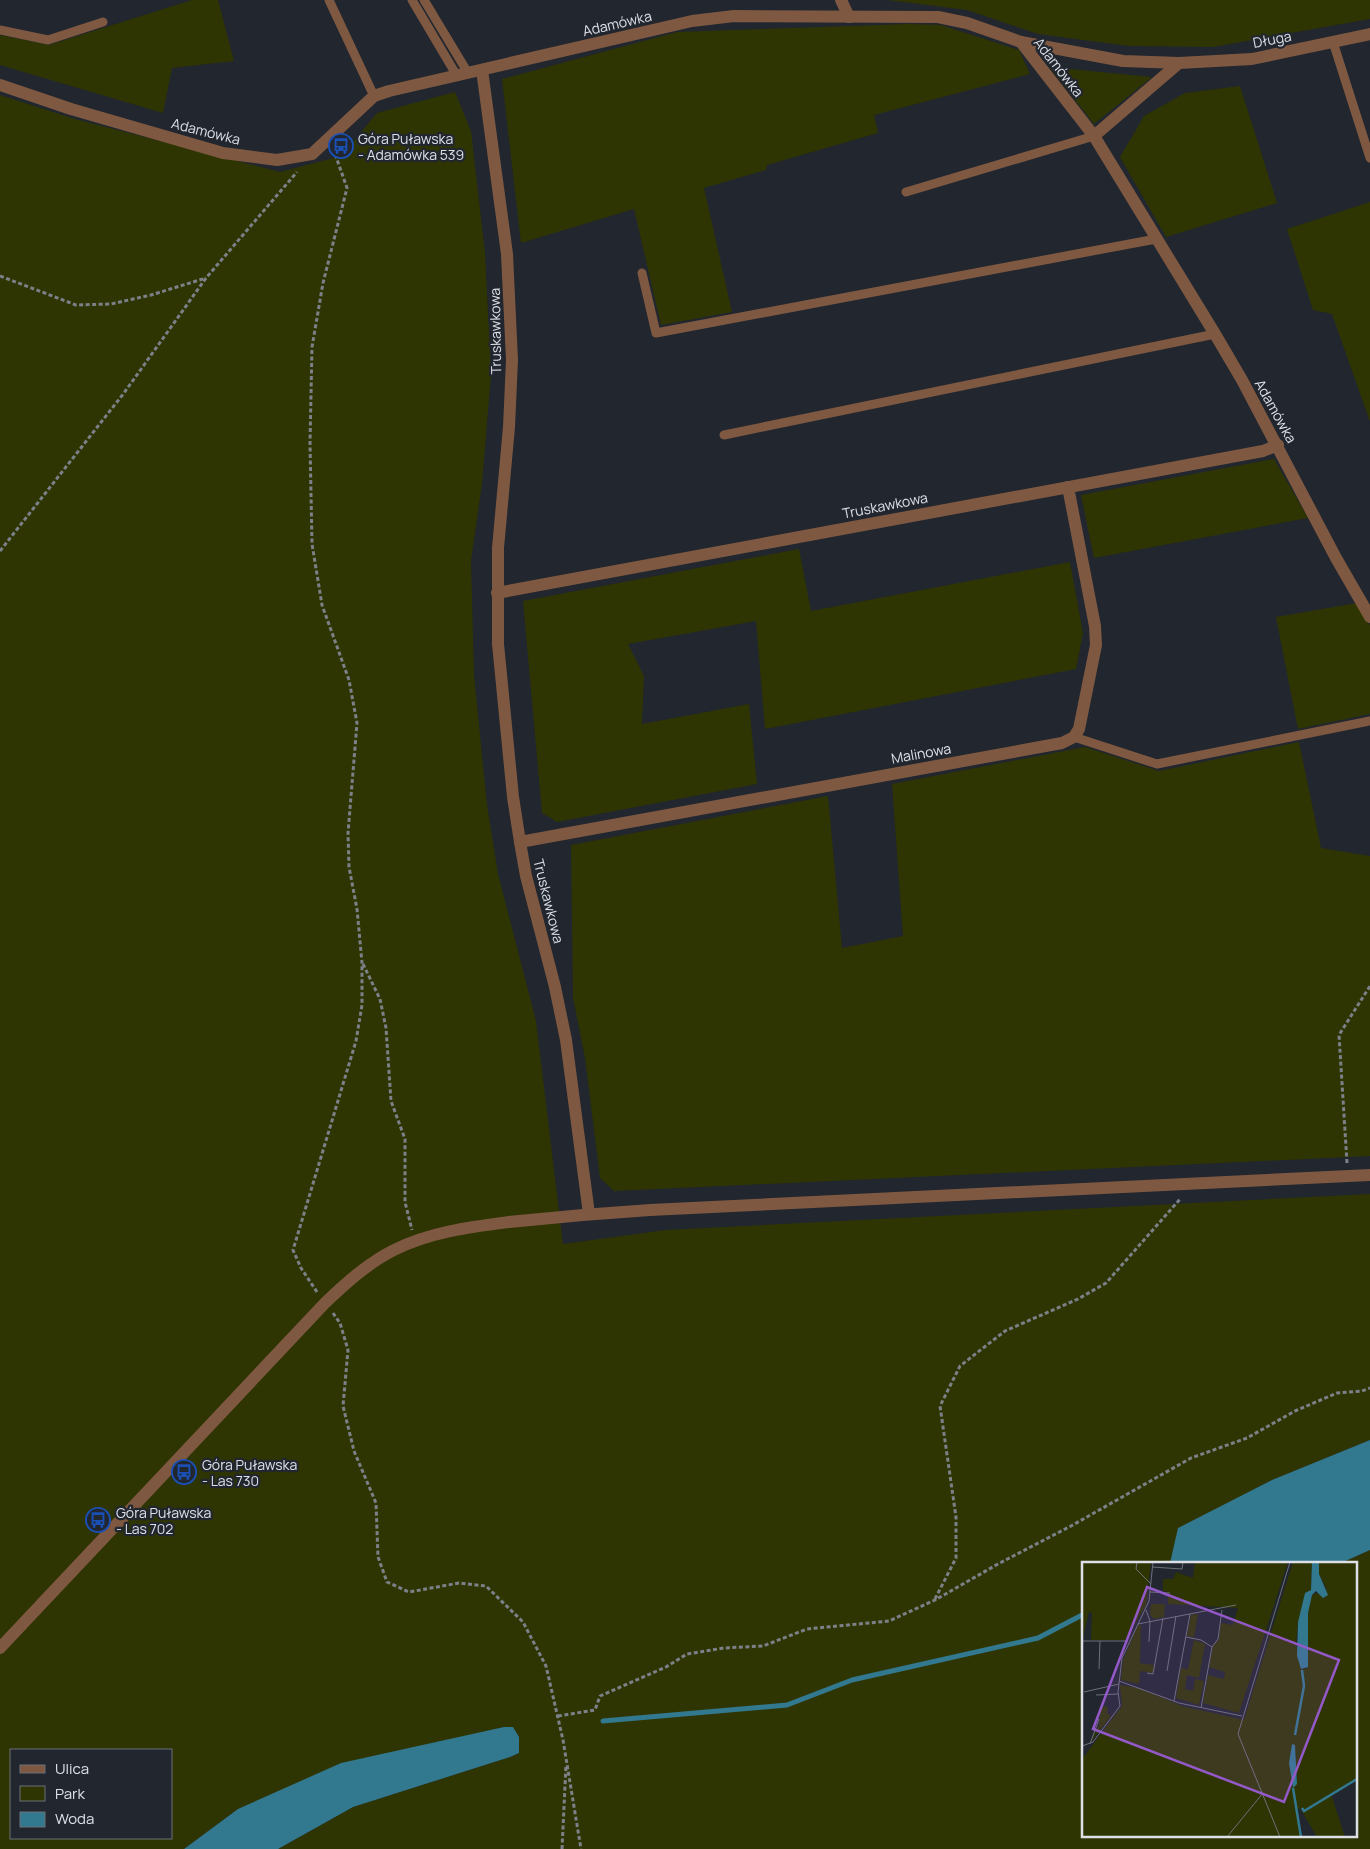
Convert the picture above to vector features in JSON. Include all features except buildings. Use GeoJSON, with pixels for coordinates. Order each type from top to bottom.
{"type":"FeatureCollection","features":[{"type":"Feature","properties":{"kind":"street"},"geometry":{"type":"LineString","coordinates":[[841,0],[849,17]]}},
{"type":"Feature","properties":{"kind":"street","name":"Adamówka"},"geometry":{"type":"LineString","coordinates":[[0,85],[70,109],[222,153],[277,160],[312,154],[374,96],[692,21],[734,16],[938,17],[966,23],[1021,42],[1094,136],[1215,334],[1278,445],[1336,558],[1370,617]]}},
{"type":"Feature","properties":{"kind":"street","name":"Długa"},"geometry":{"type":"LineString","coordinates":[[1021,42],[1123,61],[1179,63],[1252,59],[1370,34]]}},
{"type":"Feature","properties":{"kind":"street"},"geometry":{"type":"LineString","coordinates":[[1094,136],[1179,63]]}},
{"type":"Feature","properties":{"kind":"street","name":"Truskawkowa"},"geometry":{"type":"LineString","coordinates":[[482,70],[487,92],[507,254],[511,304],[512,360],[509,427],[498,548],[498,644],[513,797],[520,842],[526,876],[566,1040],[589,1214]]}},
{"type":"Feature","properties":{"kind":"street","name":"Truskawkowa"},"geometry":{"type":"LineString","coordinates":[[497,593],[1263,451],[1278,445]]}},
{"type":"Feature","properties":{"kind":"street"},"geometry":{"type":"LineString","coordinates":[[1068,487],[1095,626],[1096,645],[1079,728],[1074,737]]}},
{"type":"Feature","properties":{"kind":"street","name":"Malinowa"},"geometry":{"type":"LineString","coordinates":[[520,842],[1062,743],[1074,737]]}},
{"type":"Feature","properties":{"kind":"street"},"geometry":{"type":"LineString","coordinates":[[3,1641],[325,1303],[368,1265],[395,1249],[415,1241],[440,1233],[470,1227],[589,1214],[832,1200],[1370,1175]]}},
{"type":"Feature","properties":{"kind":"lane"},"geometry":{"type":"LineString","coordinates":[[329,0],[374,96]]}},
{"type":"Feature","properties":{"kind":"lane"},"geometry":{"type":"LineString","coordinates":[[412,0],[462,74]]}},
{"type":"Feature","properties":{"kind":"lane"},"geometry":{"type":"LineString","coordinates":[[424,0],[462,74]]}},
{"type":"Feature","properties":{"kind":"lane"},"geometry":{"type":"LineString","coordinates":[[0,30],[48,40],[103,22]]}},
{"type":"Feature","properties":{"kind":"lane"},"geometry":{"type":"LineString","coordinates":[[1333,42],[1370,158]]}},
{"type":"Feature","properties":{"kind":"lane"},"geometry":{"type":"LineString","coordinates":[[906,192],[1094,136]]}},
{"type":"Feature","properties":{"kind":"lane"},"geometry":{"type":"LineString","coordinates":[[642,273],[656,333],[1156,239]]}},
{"type":"Feature","properties":{"kind":"lane"},"geometry":{"type":"LineString","coordinates":[[724,435],[1215,334]]}},
{"type":"Feature","properties":{"kind":"lane"},"geometry":{"type":"LineString","coordinates":[[1074,737],[1157,764],[1370,721]]}},
{"type":"Feature","properties":{"kind":"path"},"geometry":{"type":"LineString","coordinates":[[330,137],[346,188],[323,283],[312,347],[310,443],[312,544],[322,605],[349,680],[357,723],[348,833],[349,868],[357,909],[362,963],[362,1005],[356,1041],[293,1250],[301,1268],[340,1323],[348,1350],[343,1406],[354,1451],[376,1503],[378,1557],[387,1582],[409,1592],[459,1584],[486,1586],[522,1622],[546,1666],[567,1759],[581,1849]]}},
{"type":"Feature","properties":{"kind":"path"},"geometry":{"type":"LineString","coordinates":[[0,551],[124,393],[206,278],[312,154]]}},
{"type":"Feature","properties":{"kind":"path"},"geometry":{"type":"LineString","coordinates":[[0,276],[76,305],[111,304],[150,295],[206,278]]}},
{"type":"Feature","properties":{"kind":"path"},"geometry":{"type":"LineString","coordinates":[[362,963],[380,999],[386,1028],[391,1101],[405,1140],[405,1202],[415,1241]]}},
{"type":"Feature","properties":{"kind":"path"},"geometry":{"type":"LineString","coordinates":[[1348,1176],[1339,1035],[1370,986]]}},
{"type":"Feature","properties":{"kind":"path"},"geometry":{"type":"LineString","coordinates":[[935,1600],[956,1558],[956,1518],[940,1406],[960,1366],[1005,1331],[1078,1299],[1106,1283],[1195,1183]]}},
{"type":"Feature","properties":{"kind":"path"},"geometry":{"type":"LineString","coordinates":[[558,1716],[595,1710],[600,1696],[666,1667],[687,1654],[724,1648],[763,1646],[807,1628],[889,1621],[935,1600],[1191,1458],[1247,1438],[1295,1411],[1337,1393],[1362,1392],[1370,1388]]}},
{"type":"Feature","properties":{"kind":"path"},"geometry":{"type":"LineString","coordinates":[[562,1849],[567,1759]]}},
{"type":"Feature","properties":{"kind":"green space"},"geometry":{"type":"Polygon","coordinates":[[[192,0],[218,0],[234,61],[172,68],[163,113],[0,65],[0,35],[49,45],[192,0]]]}},
{"type":"Feature","properties":{"kind":"green space"},"geometry":{"type":"Polygon","coordinates":[[[888,0],[1370,0],[1370,19],[1213,47],[1129,46],[1038,34],[967,10],[888,0]]]}},
{"type":"Feature","properties":{"kind":"green space"},"geometry":{"type":"Polygon","coordinates":[[[909,24],[941,25],[1019,50],[1030,74],[874,115],[878,133],[767,165],[766,170],[704,188],[732,312],[661,325],[634,209],[521,243],[502,79],[677,32],[909,24]]]}},
{"type":"Feature","properties":{"kind":"green space"},"geometry":{"type":"Polygon","coordinates":[[[1049,67],[1152,77],[1094,124],[1049,67]]]}},
{"type":"Feature","properties":{"kind":"green space"},"geometry":{"type":"Polygon","coordinates":[[[1240,86],[1277,203],[1166,237],[1120,157],[1144,116],[1185,93],[1240,86]]]}},
{"type":"Feature","properties":{"kind":"green space"},"geometry":{"type":"Polygon","coordinates":[[[455,92],[471,131],[485,253],[491,374],[482,484],[471,561],[474,675],[487,805],[498,874],[536,1021],[563,1244],[666,1230],[1370,1194],[1370,1440],[1272,1480],[1179,1528],[1170,1562],[1082,1562],[1082,1836],[1358,1836],[1358,1562],[1343,1562],[1370,1550],[1370,1849],[278,1849],[353,1807],[519,1753],[519,1737],[513,1727],[504,1727],[463,1737],[238,1809],[184,1849],[0,1849],[0,95],[75,119],[280,172],[341,156],[377,113],[455,92]]]}},
{"type":"Feature","properties":{"kind":"green space"},"geometry":{"type":"Polygon","coordinates":[[[1370,202],[1370,422],[1332,314],[1313,310],[1287,229],[1370,202]]]}},
{"type":"Feature","properties":{"kind":"green space"},"geometry":{"type":"Polygon","coordinates":[[[1274,459],[1308,518],[1094,558],[1081,495],[1274,459]]]}},
{"type":"Feature","properties":{"kind":"green space"},"geometry":{"type":"Polygon","coordinates":[[[799,549],[811,611],[1070,562],[1083,633],[1076,669],[765,729],[756,621],[628,644],[644,676],[642,724],[749,704],[757,784],[557,822],[542,813],[523,601],[799,549]]]}},
{"type":"Feature","properties":{"kind":"green space"},"geometry":{"type":"Polygon","coordinates":[[[1357,603],[1370,625],[1370,714],[1298,729],[1276,617],[1357,603]]]}},
{"type":"Feature","properties":{"kind":"green space"},"geometry":{"type":"Polygon","coordinates":[[[1299,742],[1321,848],[1370,856],[1370,1156],[614,1191],[600,1178],[585,1058],[573,998],[571,845],[828,796],[842,948],[903,936],[892,784],[1085,747],[1159,771],[1299,742]]]}},
{"type":"Feature","properties":{"kind":"water"},"geometry":{"type":"Polygon","coordinates":[[[1370,1440],[1370,1550],[1343,1562],[1170,1562],[1178,1528],[1272,1480],[1370,1440]]]}},
{"type":"Feature","properties":{"kind":"water"},"geometry":{"type":"Polygon","coordinates":[[[504,1727],[513,1727],[519,1737],[519,1753],[353,1807],[278,1849],[184,1849],[238,1809],[341,1763],[504,1727]]]}},
{"type":"Feature","properties":{"kind":"waterway"},"geometry":{"type":"LineString","coordinates":[[603,1721],[787,1705],[852,1680],[1038,1638],[1082,1615]]}},
{"type":"Feature","properties":{"kind":"place","name":"Góra Puławska - Adamówka 539"},"geometry":{"type":"Point","coordinates":[341,146]}},
{"type":"Feature","properties":{"kind":"place","name":"Góra Puławska - Las 730"},"geometry":{"type":"Point","coordinates":[184,1472]}},
{"type":"Feature","properties":{"kind":"place","name":"Góra Puławska - Las 702"},"geometry":{"type":"Point","coordinates":[98,1520]}}]}
